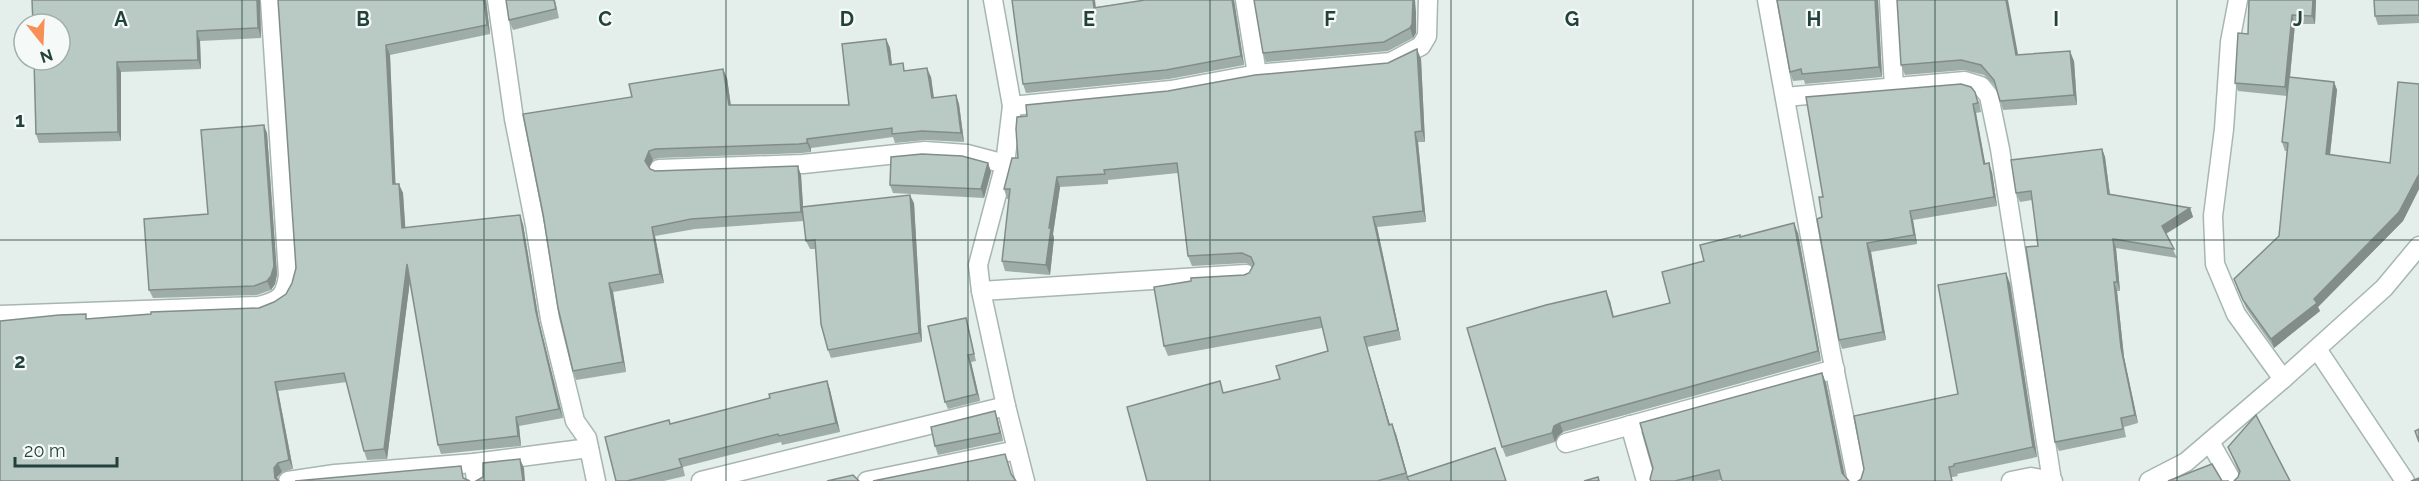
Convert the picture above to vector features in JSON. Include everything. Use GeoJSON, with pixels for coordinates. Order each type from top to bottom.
{"type":"FeatureCollection","features":[{"type":"Feature","properties":{"kind":"street"},"geometry":{"type":"LineString","coordinates":[[0,315],[260,306],[276,301],[286,290],[288,275],[270,0]]}},
{"type":"Feature","properties":{"kind":"street"},"geometry":{"type":"LineString","coordinates":[[497,0],[514,119],[536,225],[550,319],[575,421],[587,438],[596,481]]}},
{"type":"Feature","properties":{"kind":"street"},"geometry":{"type":"LineString","coordinates":[[993,0],[1012,106],[1005,164],[978,265],[981,291],[1006,406],[1025,481]]}},
{"type":"Feature","properties":{"kind":"street"},"geometry":{"type":"LineString","coordinates":[[1245,0],[1257,74]]}},
{"type":"Feature","properties":{"kind":"street"},"geometry":{"type":"LineString","coordinates":[[1012,106],[1171,90],[1257,74],[1391,62],[1421,46],[1427,36],[1428,0]]}},
{"type":"Feature","properties":{"kind":"street"},"geometry":{"type":"LineString","coordinates":[[1767,0],[1857,481]]}},
{"type":"Feature","properties":{"kind":"street"},"geometry":{"type":"LineString","coordinates":[[1889,0],[1894,87]]}},
{"type":"Feature","properties":{"kind":"street"},"geometry":{"type":"LineString","coordinates":[[2238,0],[2230,42],[2224,129],[2213,216],[2215,264],[2236,314],[2283,379]]}},
{"type":"Feature","properties":{"kind":"street"},"geometry":{"type":"LineString","coordinates":[[1785,97],[1965,81],[1981,86],[1989,96],[2000,149],[2053,481],[2031,477],[2011,481]]}},
{"type":"Feature","properties":{"kind":"street"},"geometry":{"type":"LineString","coordinates":[[659,169],[803,164],[925,151],[967,154],[1005,164]]}},
{"type":"Feature","properties":{"kind":"street"},"geometry":{"type":"LineString","coordinates":[[2149,481],[2186,462],[2283,379],[2384,288],[2419,246]]}},
{"type":"Feature","properties":{"kind":"street"},"geometry":{"type":"LineString","coordinates":[[981,291],[1246,274]]}},
{"type":"Feature","properties":{"kind":"street"},"geometry":{"type":"LineString","coordinates":[[2317,349],[2405,481]]}},
{"type":"Feature","properties":{"kind":"street"},"geometry":{"type":"LineString","coordinates":[[1566,443],[1835,369]]}},
{"type":"Feature","properties":{"kind":"street"},"geometry":{"type":"LineString","coordinates":[[701,481],[1006,406]]}},
{"type":"Feature","properties":{"kind":"street"},"geometry":{"type":"LineString","coordinates":[[1630,425],[1646,481]]}},
{"type":"Feature","properties":{"kind":"street"},"geometry":{"type":"LineString","coordinates":[[2210,442],[2232,481]]}},
{"type":"Feature","properties":{"kind":"street"},"geometry":{"type":"LineString","coordinates":[[288,481],[474,463],[589,448]]}},
{"type":"Feature","properties":{"kind":"street"},"geometry":{"type":"LineString","coordinates":[[867,481],[1017,450]]}},
{"type":"Feature","properties":{"kind":"street"},"geometry":{"type":"LineString","coordinates":[[474,463],[476,481]]}},
{"type":"Feature","properties":{"kind":"building"},"geometry":{"type":"Polygon","coordinates":[[[32,0],[257,0],[258,28],[197,31],[198,60],[117,62],[118,132],[36,134],[34,72],[72,72],[72,12],[32,12],[32,0]]]}},
{"type":"Feature","properties":{"kind":"building"},"geometry":{"type":"Polygon","coordinates":[[[278,0],[484,0],[487,25],[386,45],[393,184],[399,184],[402,228],[520,215],[536,312],[559,409],[516,417],[518,436],[438,445],[407,264],[384,449],[364,451],[344,373],[275,382],[289,460],[278,463],[274,468],[275,478],[279,481],[0,481],[0,321],[59,315],[86,314],[86,319],[151,314],[151,312],[259,308],[286,294],[296,268],[278,0]]]}},
{"type":"Feature","properties":{"kind":"building"},"geometry":{"type":"Polygon","coordinates":[[[506,0],[554,0],[556,9],[509,20],[506,0]]]}},
{"type":"Feature","properties":{"kind":"building"},"geometry":{"type":"Polygon","coordinates":[[[1012,0],[1093,0],[1094,8],[1145,0],[1232,0],[1241,56],[1166,70],[1023,84],[1012,0]]]}},
{"type":"Feature","properties":{"kind":"building"},"geometry":{"type":"Polygon","coordinates":[[[1254,0],[1413,0],[1412,24],[1410,28],[1384,42],[1263,53],[1254,0]]]}},
{"type":"Feature","properties":{"kind":"building"},"geometry":{"type":"Polygon","coordinates":[[[1777,0],[1875,0],[1879,67],[1802,74],[1801,69],[1790,72],[1777,0]]]}},
{"type":"Feature","properties":{"kind":"building"},"geometry":{"type":"Polygon","coordinates":[[[1897,0],[2006,0],[2016,55],[2070,51],[2074,95],[2000,101],[1994,80],[1981,65],[1961,60],[1901,65],[1897,0]]]}},
{"type":"Feature","properties":{"kind":"building"},"geometry":{"type":"Polygon","coordinates":[[[2249,0],[2313,0],[2312,16],[2292,15],[2285,87],[2235,83],[2238,33],[2248,34],[2249,0]]]}},
{"type":"Feature","properties":{"kind":"building"},"geometry":{"type":"Polygon","coordinates":[[[2374,0],[2419,0],[2419,15],[2375,16],[2374,0]]]}},
{"type":"Feature","properties":{"kind":"building"},"geometry":{"type":"Polygon","coordinates":[[[886,39],[890,65],[903,63],[904,71],[927,68],[932,98],[956,95],[961,133],[922,131],[892,134],[892,128],[807,139],[807,143],[799,144],[649,151],[645,161],[650,169],[655,171],[798,166],[801,212],[691,219],[652,227],[660,274],[609,283],[623,362],[573,371],[558,308],[543,214],[523,114],[632,97],[629,84],[723,69],[729,105],[849,105],[842,44],[886,39]]]}},
{"type":"Feature","properties":{"kind":"building"},"geometry":{"type":"Polygon","coordinates":[[[1417,49],[1422,131],[1415,132],[1423,211],[1373,217],[1398,330],[1364,337],[1389,425],[1392,424],[1406,473],[1377,481],[1147,481],[1127,407],[1220,381],[1223,393],[1280,379],[1276,366],[1328,351],[1320,317],[1164,346],[1154,287],[1191,281],[1191,278],[1244,275],[1249,273],[1254,264],[1251,257],[1242,253],[1188,256],[1177,163],[1104,170],[1105,174],[1057,177],[1046,265],[1002,261],[1010,189],[1004,189],[1012,158],[1018,158],[1017,117],[1027,116],[1026,105],[1168,91],[1255,75],[1388,63],[1417,49]]]}},
{"type":"Feature","properties":{"kind":"building"},"geometry":{"type":"Polygon","coordinates":[[[2289,77],[2334,82],[2326,154],[2390,163],[2398,82],[2419,84],[2419,174],[2399,212],[2314,299],[2317,303],[2271,339],[2243,300],[2234,279],[2279,236],[2288,143],[2282,142],[2289,77]]]}},
{"type":"Feature","properties":{"kind":"building"},"geometry":{"type":"Polygon","coordinates":[[[1961,84],[1971,87],[1975,92],[1978,103],[1973,104],[1984,164],[1989,163],[1994,197],[1910,211],[1914,235],[1867,243],[1883,332],[1839,340],[1817,219],[1822,217],[1819,197],[1823,197],[1806,97],[1961,84]]]}},
{"type":"Feature","properties":{"kind":"building"},"geometry":{"type":"Polygon","coordinates":[[[264,125],[274,266],[271,276],[267,281],[254,286],[149,290],[144,219],[208,214],[201,130],[264,125]]]}},
{"type":"Feature","properties":{"kind":"building"},"geometry":{"type":"Polygon","coordinates":[[[2102,149],[2108,194],[2190,208],[2162,226],[2174,249],[2113,239],[2117,282],[2114,282],[2121,348],[2135,415],[2121,418],[2123,429],[2055,442],[2026,247],[2038,246],[2031,191],[2016,193],[2011,160],[2102,149]]]}},
{"type":"Feature","properties":{"kind":"building"},"geometry":{"type":"Polygon","coordinates":[[[922,154],[962,156],[988,163],[981,189],[890,185],[891,157],[922,154]]]}},
{"type":"Feature","properties":{"kind":"building"},"geometry":{"type":"Polygon","coordinates":[[[910,195],[919,333],[828,350],[821,324],[815,240],[806,241],[802,207],[910,195]]]}},
{"type":"Feature","properties":{"kind":"building"},"geometry":{"type":"Polygon","coordinates":[[[1794,223],[1818,351],[1560,423],[1554,426],[1552,433],[1502,447],[1467,328],[1546,305],[1606,291],[1613,317],[1670,303],[1662,272],[1704,261],[1700,245],[1794,223]]]}},
{"type":"Feature","properties":{"kind":"building"},"geometry":{"type":"Polygon","coordinates":[[[2006,273],[2033,447],[1954,464],[1949,467],[1952,481],[1858,481],[1864,469],[1854,416],[1958,394],[1938,285],[2006,273]]]}},
{"type":"Feature","properties":{"kind":"building"},"geometry":{"type":"Polygon","coordinates":[[[966,318],[974,354],[968,355],[977,394],[945,402],[928,326],[966,318]]]}},
{"type":"Feature","properties":{"kind":"building"},"geometry":{"type":"Polygon","coordinates":[[[1822,373],[1842,473],[1849,481],[1722,481],[1719,470],[1675,481],[1651,481],[1653,468],[1640,423],[1822,373]]]}},
{"type":"Feature","properties":{"kind":"building"},"geometry":{"type":"Polygon","coordinates":[[[827,381],[836,423],[779,436],[778,434],[679,459],[682,467],[627,481],[616,481],[605,437],[669,420],[670,424],[770,398],[769,394],[827,381]]]}},
{"type":"Feature","properties":{"kind":"building"},"geometry":{"type":"Polygon","coordinates":[[[995,411],[1000,433],[935,446],[931,427],[995,411]]]}},
{"type":"Feature","properties":{"kind":"building"},"geometry":{"type":"Polygon","coordinates":[[[2256,415],[2290,481],[2234,481],[2240,471],[2228,447],[2256,415]]]}},
{"type":"Feature","properties":{"kind":"building"},"geometry":{"type":"Polygon","coordinates":[[[2419,429],[2419,442],[2415,431],[2419,429]]]}},
{"type":"Feature","properties":{"kind":"building"},"geometry":{"type":"Polygon","coordinates":[[[1495,448],[1506,481],[1409,481],[1407,477],[1495,448]]]}},
{"type":"Feature","properties":{"kind":"building"},"geometry":{"type":"Polygon","coordinates":[[[1005,454],[1011,474],[1016,481],[873,481],[1005,454]]]}},
{"type":"Feature","properties":{"kind":"building"},"geometry":{"type":"Polygon","coordinates":[[[520,459],[523,481],[476,481],[483,477],[483,463],[520,459]]]}},
{"type":"Feature","properties":{"kind":"building"},"geometry":{"type":"Polygon","coordinates":[[[2212,464],[2222,481],[2168,481],[2212,464]]]}},
{"type":"Feature","properties":{"kind":"building"},"geometry":{"type":"Polygon","coordinates":[[[461,466],[463,478],[470,481],[295,481],[461,466]]]}},
{"type":"Feature","properties":{"kind":"building"},"geometry":{"type":"Polygon","coordinates":[[[853,475],[859,481],[827,481],[853,475]]]}},
{"type":"Feature","properties":{"kind":"building"},"geometry":{"type":"Polygon","coordinates":[[[1598,477],[1599,481],[1584,481],[1598,477]]]}}]}
